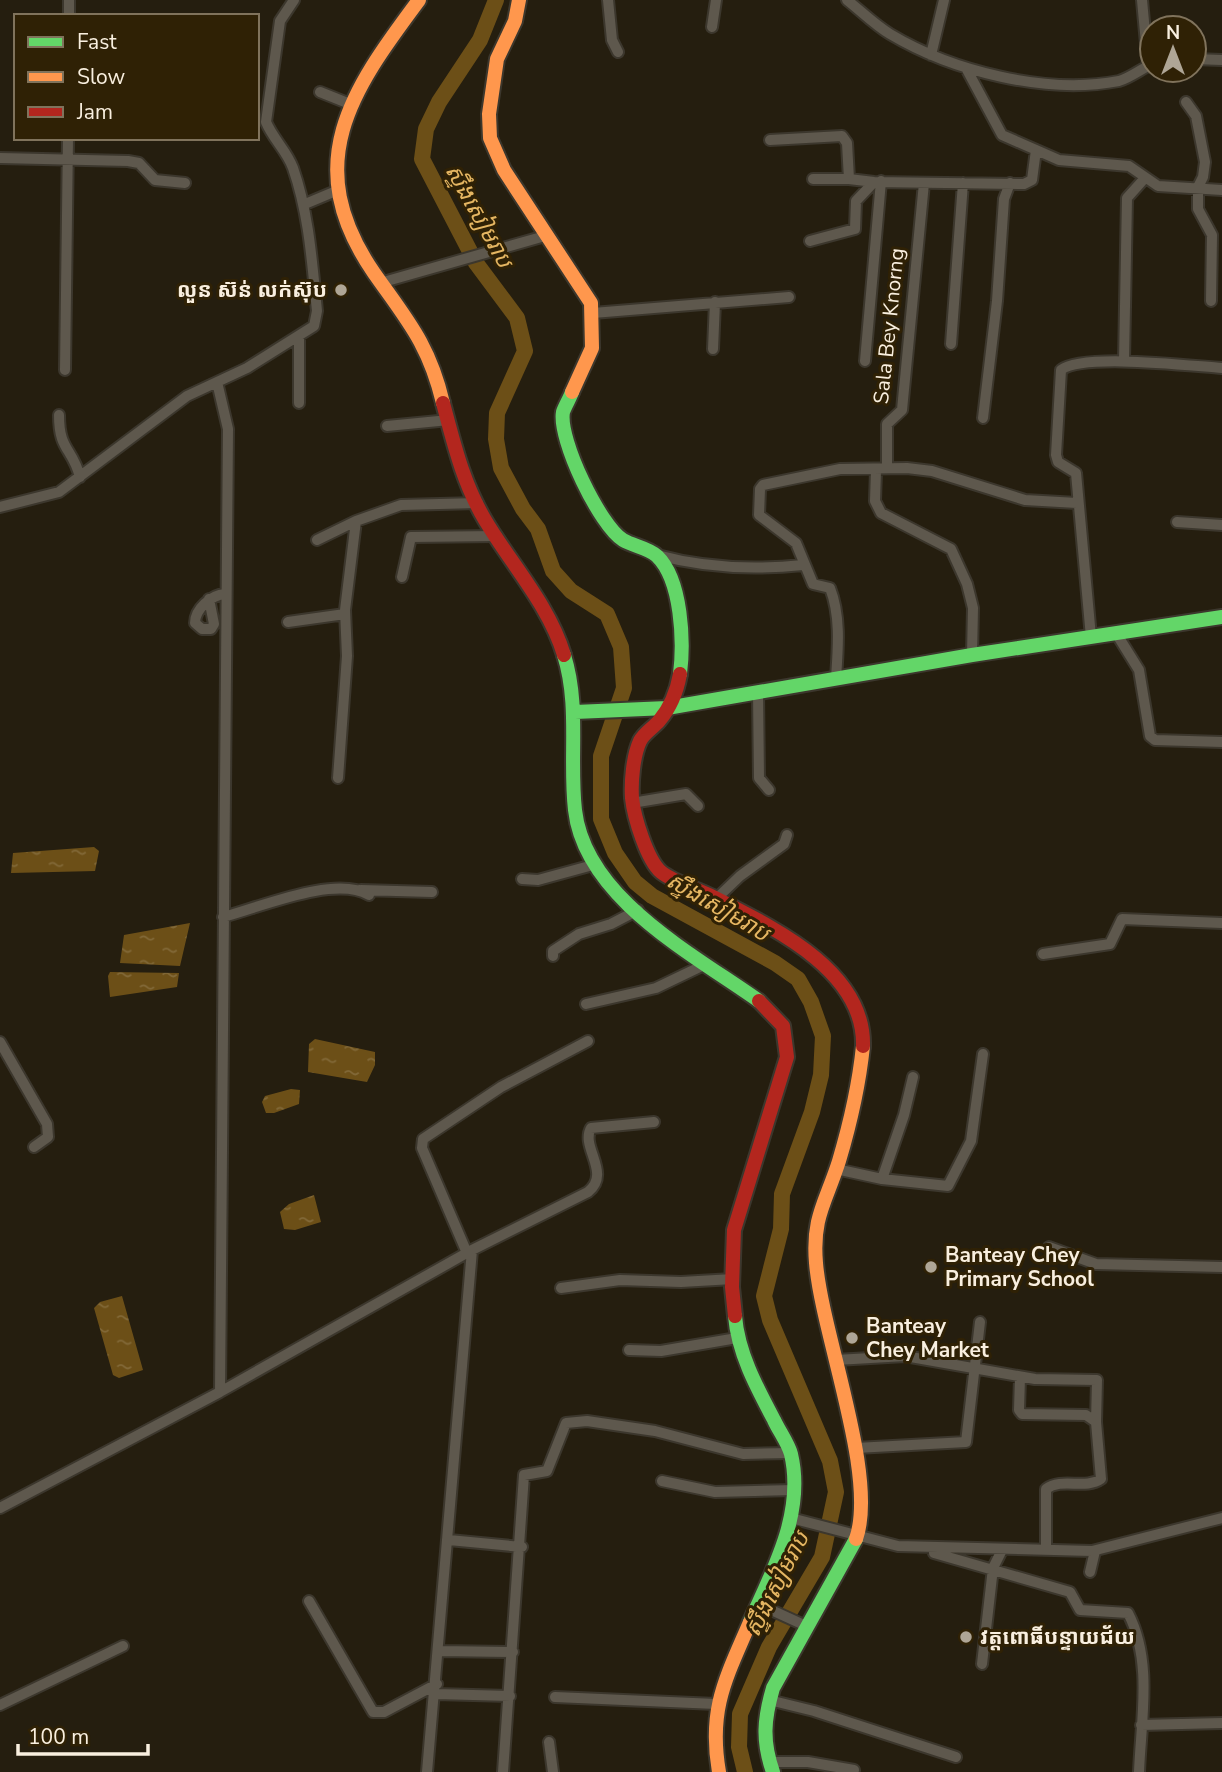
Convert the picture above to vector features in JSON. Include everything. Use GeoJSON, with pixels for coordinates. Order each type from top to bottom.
{"type":"FeatureCollection","features":[{"type":"Feature","properties":{"kind":"street"},"geometry":{"type":"LineString","coordinates":[[0,507],[48,496],[80,477],[187,396],[247,368],[314,326],[317,310],[304,204],[288,157],[272,136],[266,122],[263,91],[281,15],[294,0]]}},
{"type":"Feature","properties":{"kind":"street"},"geometry":{"type":"LineString","coordinates":[[419,0],[364,74],[350,104],[334,167],[337,191],[363,256],[422,339],[439,378],[463,476],[497,536],[538,598],[563,649],[574,688],[575,812],[593,865],[638,910],[706,964],[772,1010],[782,1025],[788,1042],[788,1062],[734,1230],[733,1279],[737,1338],[759,1392],[791,1453],[794,1490],[788,1534],[716,1703],[714,1744],[719,1772]]}},
{"type":"Feature","properties":{"kind":"street"},"geometry":{"type":"LineString","coordinates":[[519,0],[515,21],[497,60],[489,114],[490,138],[504,170],[545,236],[586,294],[593,313],[592,348],[563,413],[569,452],[594,503],[621,539],[657,555],[689,563],[740,567],[803,565]]}},
{"type":"Feature","properties":{"kind":"street"},"geometry":{"type":"LineString","coordinates":[[608,0],[612,40],[618,52]]}},
{"type":"Feature","properties":{"kind":"street"},"geometry":{"type":"LineString","coordinates":[[712,27],[716,0]]}},
{"type":"Feature","properties":{"kind":"street"},"geometry":{"type":"LineString","coordinates":[[848,0],[887,32],[931,55],[966,68],[1057,84],[1122,80],[1138,71]]}},
{"type":"Feature","properties":{"kind":"street"},"geometry":{"type":"LineString","coordinates":[[931,55],[944,0]]}},
{"type":"Feature","properties":{"kind":"street"},"geometry":{"type":"LineString","coordinates":[[966,68],[1002,135],[1059,160],[1129,166],[1144,179],[1158,186],[1222,190]]}},
{"type":"Feature","properties":{"kind":"street"},"geometry":{"type":"LineString","coordinates":[[320,92],[350,104]]}},
{"type":"Feature","properties":{"kind":"street"},"geometry":{"type":"LineString","coordinates":[[1186,102],[1196,116],[1205,162],[1203,177],[1198,187],[1198,209],[1212,235],[1211,301]]}},
{"type":"Feature","properties":{"kind":"street"},"geometry":{"type":"LineString","coordinates":[[770,140],[842,136],[847,143],[849,179]]}},
{"type":"Feature","properties":{"kind":"street"},"geometry":{"type":"LineString","coordinates":[[65,370],[68,140]]}},
{"type":"Feature","properties":{"kind":"street"},"geometry":{"type":"LineString","coordinates":[[813,179],[1024,184],[1032,180],[1036,150]]}},
{"type":"Feature","properties":{"kind":"street"},"geometry":{"type":"LineString","coordinates":[[0,158],[139,163],[155,180],[185,183]]}},
{"type":"Feature","properties":{"kind":"street"},"geometry":{"type":"LineString","coordinates":[[1124,361],[1127,198],[1144,179]]}},
{"type":"Feature","properties":{"kind":"street"},"geometry":{"type":"LineString","coordinates":[[810,241],[855,229],[856,201],[878,181]]}},
{"type":"Feature","properties":{"kind":"street"},"geometry":{"type":"LineString","coordinates":[[865,361],[878,181]]}},
{"type":"Feature","properties":{"kind":"street","name":"Sala Bey Knorng"},"geometry":{"type":"LineString","coordinates":[[924,183],[902,410],[900,415],[889,419],[887,424],[875,501],[881,513],[951,550],[967,584],[972,608],[972,655]]}},
{"type":"Feature","properties":{"kind":"street"},"geometry":{"type":"LineString","coordinates":[[951,344],[963,183]]}},
{"type":"Feature","properties":{"kind":"street"},"geometry":{"type":"LineString","coordinates":[[983,418],[997,301],[1004,199],[1010,183]]}},
{"type":"Feature","properties":{"kind":"street"},"geometry":{"type":"LineString","coordinates":[[304,204],[337,191]]}},
{"type":"Feature","properties":{"kind":"street"},"geometry":{"type":"LineString","coordinates":[[380,283],[545,236]]}},
{"type":"Feature","properties":{"kind":"street"},"geometry":{"type":"LineString","coordinates":[[593,313],[789,297]]}},
{"type":"Feature","properties":{"kind":"street"},"geometry":{"type":"LineString","coordinates":[[713,349],[715,302]]}},
{"type":"Feature","properties":{"kind":"street"},"geometry":{"type":"LineString","coordinates":[[299,336],[299,403]]}},
{"type":"Feature","properties":{"kind":"street"},"geometry":{"type":"LineString","coordinates":[[1091,637],[1076,472],[1058,462],[1056,455],[1059,374],[1069,365],[1124,361],[1222,368]]}},
{"type":"Feature","properties":{"kind":"street"},"geometry":{"type":"LineString","coordinates":[[217,382],[228,429],[220,1392]]}},
{"type":"Feature","properties":{"kind":"street"},"geometry":{"type":"LineString","coordinates":[[58,415],[60,440],[74,457],[80,477]]}},
{"type":"Feature","properties":{"kind":"street"},"geometry":{"type":"LineString","coordinates":[[387,426],[449,420]]}},
{"type":"Feature","properties":{"kind":"street"},"geometry":{"type":"LineString","coordinates":[[836,678],[838,622],[835,599],[830,588],[813,584],[791,537],[759,515],[760,489],[763,485],[840,468],[932,471],[1025,500],[1077,503]]}},
{"type":"Feature","properties":{"kind":"street"},"geometry":{"type":"LineString","coordinates":[[317,540],[356,521],[401,505],[478,503]]}},
{"type":"Feature","properties":{"kind":"street"},"geometry":{"type":"LineString","coordinates":[[338,778],[347,656],[345,614],[356,521]]}},
{"type":"Feature","properties":{"kind":"street"},"geometry":{"type":"LineString","coordinates":[[1177,522],[1222,525]]}},
{"type":"Feature","properties":{"kind":"street"},"geometry":{"type":"LineString","coordinates":[[402,577],[411,537],[497,536]]}},
{"type":"Feature","properties":{"kind":"street"},"geometry":{"type":"LineString","coordinates":[[657,555],[670,578],[683,634],[677,691],[641,739],[635,760],[632,803],[646,849],[660,871],[802,948],[828,968],[861,1017],[864,1057],[836,1169],[814,1227],[820,1292],[856,1448],[862,1509],[834,1583],[800,1624],[769,1700],[764,1742],[771,1767],[808,1762],[854,1770]]}},
{"type":"Feature","properties":{"kind":"street"},"geometry":{"type":"LineString","coordinates":[[209,599],[225,594]]}},
{"type":"Feature","properties":{"kind":"street"},"geometry":{"type":"LineString","coordinates":[[288,622],[345,614]]}},
{"type":"Feature","properties":{"kind":"street"},"geometry":{"type":"LineString","coordinates":[[575,712],[662,708],[972,655],[1222,617]]}},
{"type":"Feature","properties":{"kind":"street"},"geometry":{"type":"LineString","coordinates":[[1116,633],[1139,670],[1150,736],[1155,740],[1222,742]]}},
{"type":"Feature","properties":{"kind":"street"},"geometry":{"type":"LineString","coordinates":[[758,692],[759,778],[769,790]]}},
{"type":"Feature","properties":{"kind":"street"},"geometry":{"type":"LineString","coordinates":[[632,803],[686,794],[698,806]]}},
{"type":"Feature","properties":{"kind":"street"},"geometry":{"type":"LineString","coordinates":[[716,899],[740,876],[784,844],[787,835]]}},
{"type":"Feature","properties":{"kind":"street"},"geometry":{"type":"LineString","coordinates":[[522,879],[538,880],[593,865]]}},
{"type":"Feature","properties":{"kind":"street"},"geometry":{"type":"LineString","coordinates":[[223,917],[327,889],[365,893],[432,891]]}},
{"type":"Feature","properties":{"kind":"street"},"geometry":{"type":"LineString","coordinates":[[553,957],[553,951],[566,940],[638,910]]}},
{"type":"Feature","properties":{"kind":"street"},"geometry":{"type":"LineString","coordinates":[[1043,954],[1110,944],[1122,919],[1222,923]]}},
{"type":"Feature","properties":{"kind":"street"},"geometry":{"type":"LineString","coordinates":[[586,1004],[656,988],[706,964]]}},
{"type":"Feature","properties":{"kind":"street"},"geometry":{"type":"LineString","coordinates":[[427,1772],[449,1540],[470,1252],[422,1148],[423,1139],[500,1087],[588,1041]]}},
{"type":"Feature","properties":{"kind":"street"},"geometry":{"type":"LineString","coordinates":[[0,1042],[47,1124],[48,1137],[33,1147]]}},
{"type":"Feature","properties":{"kind":"street"},"geometry":{"type":"LineString","coordinates":[[836,1169],[882,1180],[924,1182],[944,1187],[953,1181],[971,1141],[983,1054]]}},
{"type":"Feature","properties":{"kind":"street"},"geometry":{"type":"LineString","coordinates":[[882,1180],[904,1115],[913,1077]]}},
{"type":"Feature","properties":{"kind":"street"},"geometry":{"type":"LineString","coordinates":[[0,1508],[220,1392],[470,1252],[595,1187],[598,1171],[588,1135],[591,1128],[654,1122]]}},
{"type":"Feature","properties":{"kind":"street"},"geometry":{"type":"LineString","coordinates":[[1049,1247],[1096,1264],[1222,1267]]}},
{"type":"Feature","properties":{"kind":"street"},"geometry":{"type":"LineString","coordinates":[[561,1288],[620,1280],[681,1282],[733,1279]]}},
{"type":"Feature","properties":{"kind":"street"},"geometry":{"type":"LineString","coordinates":[[856,1448],[966,1442],[980,1322]]}},
{"type":"Feature","properties":{"kind":"street"},"geometry":{"type":"LineString","coordinates":[[629,1350],[662,1351],[737,1338]]}},
{"type":"Feature","properties":{"kind":"street"},"geometry":{"type":"LineString","coordinates":[[836,1360],[905,1356],[1020,1377],[1097,1380],[1096,1422],[1101,1479],[1095,1483],[1056,1484],[1046,1489],[1046,1550]]}},
{"type":"Feature","properties":{"kind":"street"},"geometry":{"type":"LineString","coordinates":[[1020,1377],[1020,1413],[1086,1415],[1096,1422]]}},
{"type":"Feature","properties":{"kind":"street"},"geometry":{"type":"LineString","coordinates":[[503,1772],[522,1547],[524,1475],[547,1471],[566,1423],[587,1421],[655,1431],[743,1454],[791,1453]]}},
{"type":"Feature","properties":{"kind":"street"},"geometry":{"type":"LineString","coordinates":[[662,1481],[715,1492],[794,1490]]}},
{"type":"Feature","properties":{"kind":"street"},"geometry":{"type":"LineString","coordinates":[[791,1518],[993,1568],[1070,1592],[1080,1610],[1128,1613],[1135,1628],[1144,1676],[1139,1772]]}},
{"type":"Feature","properties":{"kind":"street"},"geometry":{"type":"LineString","coordinates":[[921,1549],[1095,1551],[1222,1518]]}},
{"type":"Feature","properties":{"kind":"street"},"geometry":{"type":"LineString","coordinates":[[449,1540],[522,1547]]}},
{"type":"Feature","properties":{"kind":"street"},"geometry":{"type":"LineString","coordinates":[[982,1664],[993,1568],[1002,1550]]}},
{"type":"Feature","properties":{"kind":"street"},"geometry":{"type":"LineString","coordinates":[[1090,1572],[1095,1551]]}},
{"type":"Feature","properties":{"kind":"street"},"geometry":{"type":"LineString","coordinates":[[309,1601],[373,1712],[384,1712],[436,1689],[510,1696]]}},
{"type":"Feature","properties":{"kind":"street"},"geometry":{"type":"LineString","coordinates":[[758,1604],[800,1624]]}},
{"type":"Feature","properties":{"kind":"street"},"geometry":{"type":"LineString","coordinates":[[0,1705],[122,1646]]}},
{"type":"Feature","properties":{"kind":"street"},"geometry":{"type":"LineString","coordinates":[[439,1651],[513,1652]]}},
{"type":"Feature","properties":{"kind":"street"},"geometry":{"type":"LineString","coordinates":[[555,1696],[716,1703]]}},
{"type":"Feature","properties":{"kind":"street"},"geometry":{"type":"LineString","coordinates":[[769,1700],[814,1711],[956,1757]]}},
{"type":"Feature","properties":{"kind":"street"},"geometry":{"type":"LineString","coordinates":[[1141,1725],[1222,1723]]}},
{"type":"Feature","properties":{"kind":"street"},"geometry":{"type":"LineString","coordinates":[[549,1742],[553,1772]]}},
{"type":"Feature","properties":{"kind":"water"},"geometry":{"type":"Polygon","coordinates":[[[94,847],[99,851],[95,871],[11,873],[13,853],[94,847]]]}},
{"type":"Feature","properties":{"kind":"water"},"geometry":{"type":"Polygon","coordinates":[[[190,923],[180,966],[120,963],[124,935],[190,923]]]}},
{"type":"Feature","properties":{"kind":"water"},"geometry":{"type":"Polygon","coordinates":[[[110,972],[179,973],[177,987],[110,997],[110,972]]]}},
{"type":"Feature","properties":{"kind":"water"},"geometry":{"type":"Polygon","coordinates":[[[315,1039],[375,1052],[375,1065],[367,1082],[308,1072],[309,1044],[315,1039]]]}},
{"type":"Feature","properties":{"kind":"water"},"geometry":{"type":"Polygon","coordinates":[[[291,1089],[300,1090],[299,1104],[274,1113],[266,1113],[262,1102],[265,1096],[291,1089]]]}},
{"type":"Feature","properties":{"kind":"water"},"geometry":{"type":"Polygon","coordinates":[[[314,1195],[321,1222],[295,1230],[284,1229],[280,1212],[289,1204],[314,1195]]]}},
{"type":"Feature","properties":{"kind":"water"},"geometry":{"type":"Polygon","coordinates":[[[122,1296],[143,1370],[119,1378],[113,1375],[94,1308],[100,1302],[122,1296]]]}},
{"type":"Feature","properties":{"kind":"waterway","name":"ស្ទឹងសៀមរាប"},"geometry":{"type":"LineString","coordinates":[[496,0],[480,40],[439,102],[426,129],[422,159],[476,263],[517,318],[525,351],[497,413],[496,439],[501,468],[523,509],[538,529],[553,571],[571,591],[607,614],[621,647],[624,688],[601,756],[601,819],[615,853],[635,882],[652,896],[775,963],[798,979],[811,1002],[823,1036],[821,1075],[812,1112],[782,1194],[781,1229],[764,1296],[770,1320],[830,1461],[836,1492],[822,1557],[769,1647],[740,1714],[739,1747],[745,1772]]}},
{"type":"Feature","properties":{"kind":"traffic: fast"},"geometry":{"type":"LineString","coordinates":[[572,392],[563,412],[563,425],[582,481],[614,532],[623,540],[657,556],[672,580],[681,629],[680,674]]}},
{"type":"Feature","properties":{"kind":"traffic: fast"},"geometry":{"type":"LineString","coordinates":[[575,712],[667,708],[972,655],[1222,617]]}},
{"type":"Feature","properties":{"kind":"traffic: fast"},"geometry":{"type":"LineString","coordinates":[[564,655],[572,693],[573,791],[583,842],[599,870],[620,897],[646,921],[759,1001]]}},
{"type":"Feature","properties":{"kind":"traffic: fast"},"geometry":{"type":"LineString","coordinates":[[735,1316],[744,1357],[790,1450],[794,1476],[794,1498],[784,1541],[750,1622]]}},
{"type":"Feature","properties":{"kind":"traffic: fast"},"geometry":{"type":"LineString","coordinates":[[773,1772],[767,1750],[766,1730],[773,1688],[856,1539]]}},
{"type":"Feature","properties":{"kind":"traffic: slow"},"geometry":{"type":"LineString","coordinates":[[419,0],[394,33],[355,98],[343,130],[337,163],[340,197],[352,234],[374,273],[424,348],[443,403]]}},
{"type":"Feature","properties":{"kind":"traffic: slow"},"geometry":{"type":"LineString","coordinates":[[519,0],[515,21],[497,59],[489,114],[490,138],[504,170],[591,303],[592,348],[572,392]]}},
{"type":"Feature","properties":{"kind":"traffic: slow"},"geometry":{"type":"LineString","coordinates":[[856,1539],[861,1512],[855,1443],[820,1293],[815,1247],[821,1210],[839,1161],[850,1119],[863,1046]]}},
{"type":"Feature","properties":{"kind":"traffic: slow"},"geometry":{"type":"LineString","coordinates":[[719,1772],[716,1730],[721,1694],[750,1622]]}},
{"type":"Feature","properties":{"kind":"traffic: jam"},"geometry":{"type":"LineString","coordinates":[[443,403],[460,463],[477,506],[549,619],[564,655]]}},
{"type":"Feature","properties":{"kind":"traffic: jam"},"geometry":{"type":"LineString","coordinates":[[680,674],[670,705],[642,738],[634,761],[633,806],[638,827],[651,858],[667,876],[762,922],[811,954],[832,973],[849,995],[860,1019],[863,1046]]}},
{"type":"Feature","properties":{"kind":"traffic: jam"},"geometry":{"type":"LineString","coordinates":[[735,1316],[732,1287],[734,1230],[787,1057],[783,1026],[759,1001]]}},
{"type":"Feature","properties":{"kind":"place","name":"លួន ស៊ន់ លក់ស៊ុប"},"geometry":{"type":"Point","coordinates":[341,290]}},
{"type":"Feature","properties":{"kind":"place","name":"Banteay Chey Primary School"},"geometry":{"type":"Point","coordinates":[931,1267]}},
{"type":"Feature","properties":{"kind":"place","name":"Banteay Chey Market"},"geometry":{"type":"Point","coordinates":[852,1338]}},
{"type":"Feature","properties":{"kind":"place","name":"វត្តពោធិ៍បន្ទាយជ័យ"},"geometry":{"type":"Point","coordinates":[966,1637]}}]}
